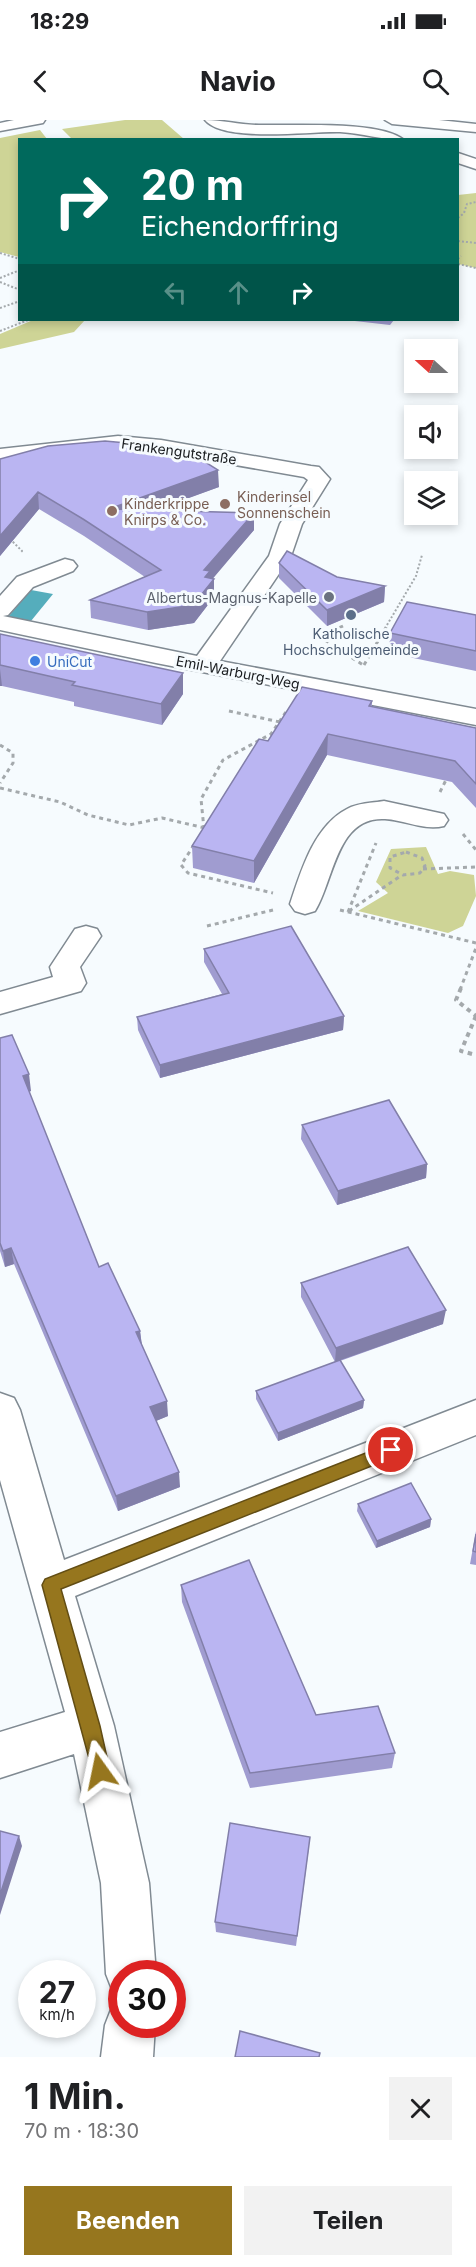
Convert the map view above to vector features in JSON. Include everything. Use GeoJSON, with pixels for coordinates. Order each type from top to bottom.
{"type":"FeatureCollection","features":[{"type":"Feature","properties":{"kind":"street"},"geometry":{"type":"LineString","coordinates":[[0,127],[38,120]]}},
{"type":"Feature","properties":{"kind":"street"},"geometry":{"type":"LineString","coordinates":[[212,120],[257,134],[344,128],[369,120]]}},
{"type":"Feature","properties":{"kind":"street"},"geometry":{"type":"LineString","coordinates":[[392,120],[476,128]]}},
{"type":"Feature","properties":{"kind":"street"},"geometry":{"type":"LineString","coordinates":[[344,128],[388,138]]}},
{"type":"Feature","properties":{"kind":"street"},"geometry":{"type":"LineString","coordinates":[[459,158],[476,164]]}},
{"type":"Feature","properties":{"kind":"street","name":"Frankengutstraße"},"geometry":{"type":"LineString","coordinates":[[0,455],[118,442],[161,446],[311,472],[319,479],[291,524],[280,556],[204,665]]}},
{"type":"Feature","properties":{"kind":"street"},"geometry":{"type":"LineString","coordinates":[[0,610],[25,582],[65,566]]}},
{"type":"Feature","properties":{"kind":"street","name":"Emil-Warburg-Weg"},"geometry":{"type":"LineString","coordinates":[[0,623],[476,717]]}},
{"type":"Feature","properties":{"kind":"street"},"geometry":{"type":"LineString","coordinates":[[305,904],[315,873],[338,828],[358,814],[384,810],[434,820]]}},
{"type":"Feature","properties":{"kind":"street"},"geometry":{"type":"LineString","coordinates":[[0,1003],[70,983],[65,967],[86,936]]}},
{"type":"Feature","properties":{"kind":"street"},"geometry":{"type":"LineString","coordinates":[[51,1585],[476,1417]]}},
{"type":"Feature","properties":{"kind":"street"},"geometry":{"type":"LineString","coordinates":[[1,1418],[90,1726],[125,1883],[130,1960]]}},
{"type":"Feature","properties":{"kind":"street"},"geometry":{"type":"LineString","coordinates":[[0,1755],[90,1726]]}},
{"type":"Feature","properties":{"kind":"street"},"geometry":{"type":"LineString","coordinates":[[127,2057],[129,2038]]}},
{"type":"Feature","properties":{"kind":"path"},"geometry":{"type":"LineString","coordinates":[[459,217],[464,213],[467,204],[476,202]]}},
{"type":"Feature","properties":{"kind":"path"},"geometry":{"type":"LineString","coordinates":[[459,241],[475,243]]}},
{"type":"Feature","properties":{"kind":"path"},"geometry":{"type":"LineString","coordinates":[[467,250],[475,243]]}},
{"type":"Feature","properties":{"kind":"path"},"geometry":{"type":"LineString","coordinates":[[0,253],[18,258]]}},
{"type":"Feature","properties":{"kind":"path"},"geometry":{"type":"LineString","coordinates":[[459,264],[476,267]]}},
{"type":"Feature","properties":{"kind":"path"},"geometry":{"type":"LineString","coordinates":[[0,280],[18,271]]}},
{"type":"Feature","properties":{"kind":"path"},"geometry":{"type":"LineString","coordinates":[[0,280],[18,289]]}},
{"type":"Feature","properties":{"kind":"path"},"geometry":{"type":"LineString","coordinates":[[0,308],[18,302]]}},
{"type":"Feature","properties":{"kind":"path"},"geometry":{"type":"LineString","coordinates":[[0,331],[25,321]]}},
{"type":"Feature","properties":{"kind":"path"},"geometry":{"type":"LineString","coordinates":[[8,537],[22,551],[15,558]]}},
{"type":"Feature","properties":{"kind":"path"},"geometry":{"type":"LineString","coordinates":[[364,665],[416,576],[422,555]]}},
{"type":"Feature","properties":{"kind":"path"},"geometry":{"type":"LineString","coordinates":[[343,626],[330,632],[325,640],[350,656]]}},
{"type":"Feature","properties":{"kind":"path"},"geometry":{"type":"LineString","coordinates":[[229,711],[280,722],[271,734],[223,760],[201,800],[205,828],[181,866],[188,873],[288,897],[305,904],[476,943]]}},
{"type":"Feature","properties":{"kind":"path"},"geometry":{"type":"LineString","coordinates":[[0,746],[13,753],[14,763],[0,783]]}},
{"type":"Feature","properties":{"kind":"path"},"geometry":{"type":"LineString","coordinates":[[0,788],[60,802],[88,815],[129,825],[162,818],[205,828]]}},
{"type":"Feature","properties":{"kind":"path"},"geometry":{"type":"LineString","coordinates":[[348,912],[379,836],[434,820]]}},
{"type":"Feature","properties":{"kind":"path"},"geometry":{"type":"LineString","coordinates":[[423,869],[425,861],[418,855],[400,852],[390,857],[388,864],[393,871],[403,875],[415,874],[423,869],[476,867]]}},
{"type":"Feature","properties":{"kind":"path"},"geometry":{"type":"LineString","coordinates":[[348,912],[403,875]]}},
{"type":"Feature","properties":{"kind":"path"},"geometry":{"type":"LineString","coordinates":[[207,926],[305,904]]}},
{"type":"Feature","properties":{"kind":"path"},"geometry":{"type":"LineString","coordinates":[[476,948],[456,1000],[476,1016],[461,1051],[476,1055]]}},
{"type":"Feature","properties":{"kind":"green space"},"geometry":{"type":"Polygon","coordinates":[[[125,120],[162,120],[183,138],[71,138],[62,129],[125,120]]]}},
{"type":"Feature","properties":{"kind":"green space"},"geometry":{"type":"Polygon","coordinates":[[[40,130],[46,138],[18,138],[18,257],[0,252],[0,138],[40,130]]]}},
{"type":"Feature","properties":{"kind":"green space"},"geometry":{"type":"Polygon","coordinates":[[[476,193],[476,268],[459,264],[459,195],[476,193]]]}},
{"type":"Feature","properties":{"kind":"green space"},"geometry":{"type":"Polygon","coordinates":[[[31,321],[84,321],[74,332],[0,349],[0,334],[31,321]]]}},
{"type":"Feature","properties":{"kind":"green space"},"geometry":{"type":"Polygon","coordinates":[[[426,847],[438,874],[450,871],[474,875],[476,896],[463,926],[448,933],[358,911],[388,893],[376,882],[391,849],[426,847]]]}},
{"type":"Feature","properties":{"kind":"water"},"geometry":{"type":"Polygon","coordinates":[[[31,590],[53,594],[31,621],[8,617],[31,590]]]}},
{"type":"Feature","properties":{"kind":"building"},"geometry":{"type":"Polygon","coordinates":[[[105,441],[178,450],[183,448],[218,470],[109,509],[254,513],[204,570],[210,571],[205,577],[214,579],[193,605],[147,612],[90,600],[161,570],[38,492],[0,536],[0,459],[48,446],[105,441]]]}},
{"type":"Feature","properties":{"kind":"building"},"geometry":{"type":"Polygon","coordinates":[[[287,551],[337,577],[385,586],[327,610],[279,563],[287,551]]]}},
{"type":"Feature","properties":{"kind":"building"},"geometry":{"type":"Polygon","coordinates":[[[407,602],[476,615],[476,651],[390,633],[407,602]]]}},
{"type":"Feature","properties":{"kind":"building"},"geometry":{"type":"Polygon","coordinates":[[[0,634],[183,673],[161,704],[72,685],[75,682],[0,665],[0,634]]]}},
{"type":"Feature","properties":{"kind":"building"},"geometry":{"type":"Polygon","coordinates":[[[302,687],[372,701],[369,706],[476,728],[476,784],[455,761],[328,734],[254,861],[192,846],[259,739],[268,741],[302,687]]]}},
{"type":"Feature","properties":{"kind":"building"},"geometry":{"type":"Polygon","coordinates":[[[291,926],[344,1016],[160,1065],[137,1017],[229,993],[204,949],[291,926]]]}},
{"type":"Feature","properties":{"kind":"building"},"geometry":{"type":"Polygon","coordinates":[[[12,1035],[29,1074],[23,1076],[99,1267],[108,1263],[140,1331],[136,1332],[167,1401],[150,1407],[179,1472],[116,1496],[11,1248],[3,1251],[0,1243],[0,1038],[12,1035]]]}},
{"type":"Feature","properties":{"kind":"building"},"geometry":{"type":"Polygon","coordinates":[[[389,1100],[427,1164],[338,1191],[302,1125],[389,1100]]]}},
{"type":"Feature","properties":{"kind":"building"},"geometry":{"type":"Polygon","coordinates":[[[408,1247],[446,1310],[336,1348],[301,1283],[408,1247]]]}},
{"type":"Feature","properties":{"kind":"building"},"geometry":{"type":"Polygon","coordinates":[[[340,1360],[364,1400],[278,1433],[256,1391],[340,1360]]]}},
{"type":"Feature","properties":{"kind":"building"},"geometry":{"type":"Polygon","coordinates":[[[411,1483],[431,1519],[377,1541],[358,1504],[411,1483]]]}},
{"type":"Feature","properties":{"kind":"building"},"geometry":{"type":"Polygon","coordinates":[[[476,1534],[476,1552],[473,1551],[476,1534]]]}},
{"type":"Feature","properties":{"kind":"building"},"geometry":{"type":"Polygon","coordinates":[[[249,1560],[316,1715],[378,1706],[395,1753],[250,1773],[181,1585],[249,1560]]]}},
{"type":"Feature","properties":{"kind":"building"},"geometry":{"type":"Polygon","coordinates":[[[230,1823],[310,1837],[297,1936],[215,1922],[230,1823]]]}},
{"type":"Feature","properties":{"kind":"building"},"geometry":{"type":"Polygon","coordinates":[[[0,1831],[19,1836],[0,1895],[0,1831]]]}},
{"type":"Feature","properties":{"kind":"building"},"geometry":{"type":"Polygon","coordinates":[[[240,2031],[320,2053],[319,2057],[235,2057],[240,2031]]]}},
{"type":"Feature","properties":{"kind":"place","name":"Kinderinsel Sonnenschein"},"geometry":{"type":"Point","coordinates":[225,504]}},
{"type":"Feature","properties":{"kind":"place","name":"Kinderkrippe Knirps & Co."},"geometry":{"type":"Point","coordinates":[112,511]}},
{"type":"Feature","properties":{"kind":"place","name":"Albertus-Magnus-Kapelle"},"geometry":{"type":"Point","coordinates":[329,597]}},
{"type":"Feature","properties":{"kind":"place","name":"Katholische Hochschulgemeinde"},"geometry":{"type":"Point","coordinates":[351,615]}},
{"type":"Feature","properties":{"kind":"place","name":"UniCut"},"geometry":{"type":"Point","coordinates":[35,661]}},
{"type":"Feature","properties":{"kind":"route"},"geometry":{"type":"LineString","coordinates":[[100,1771],[51,1585],[391,1450]]}}]}
